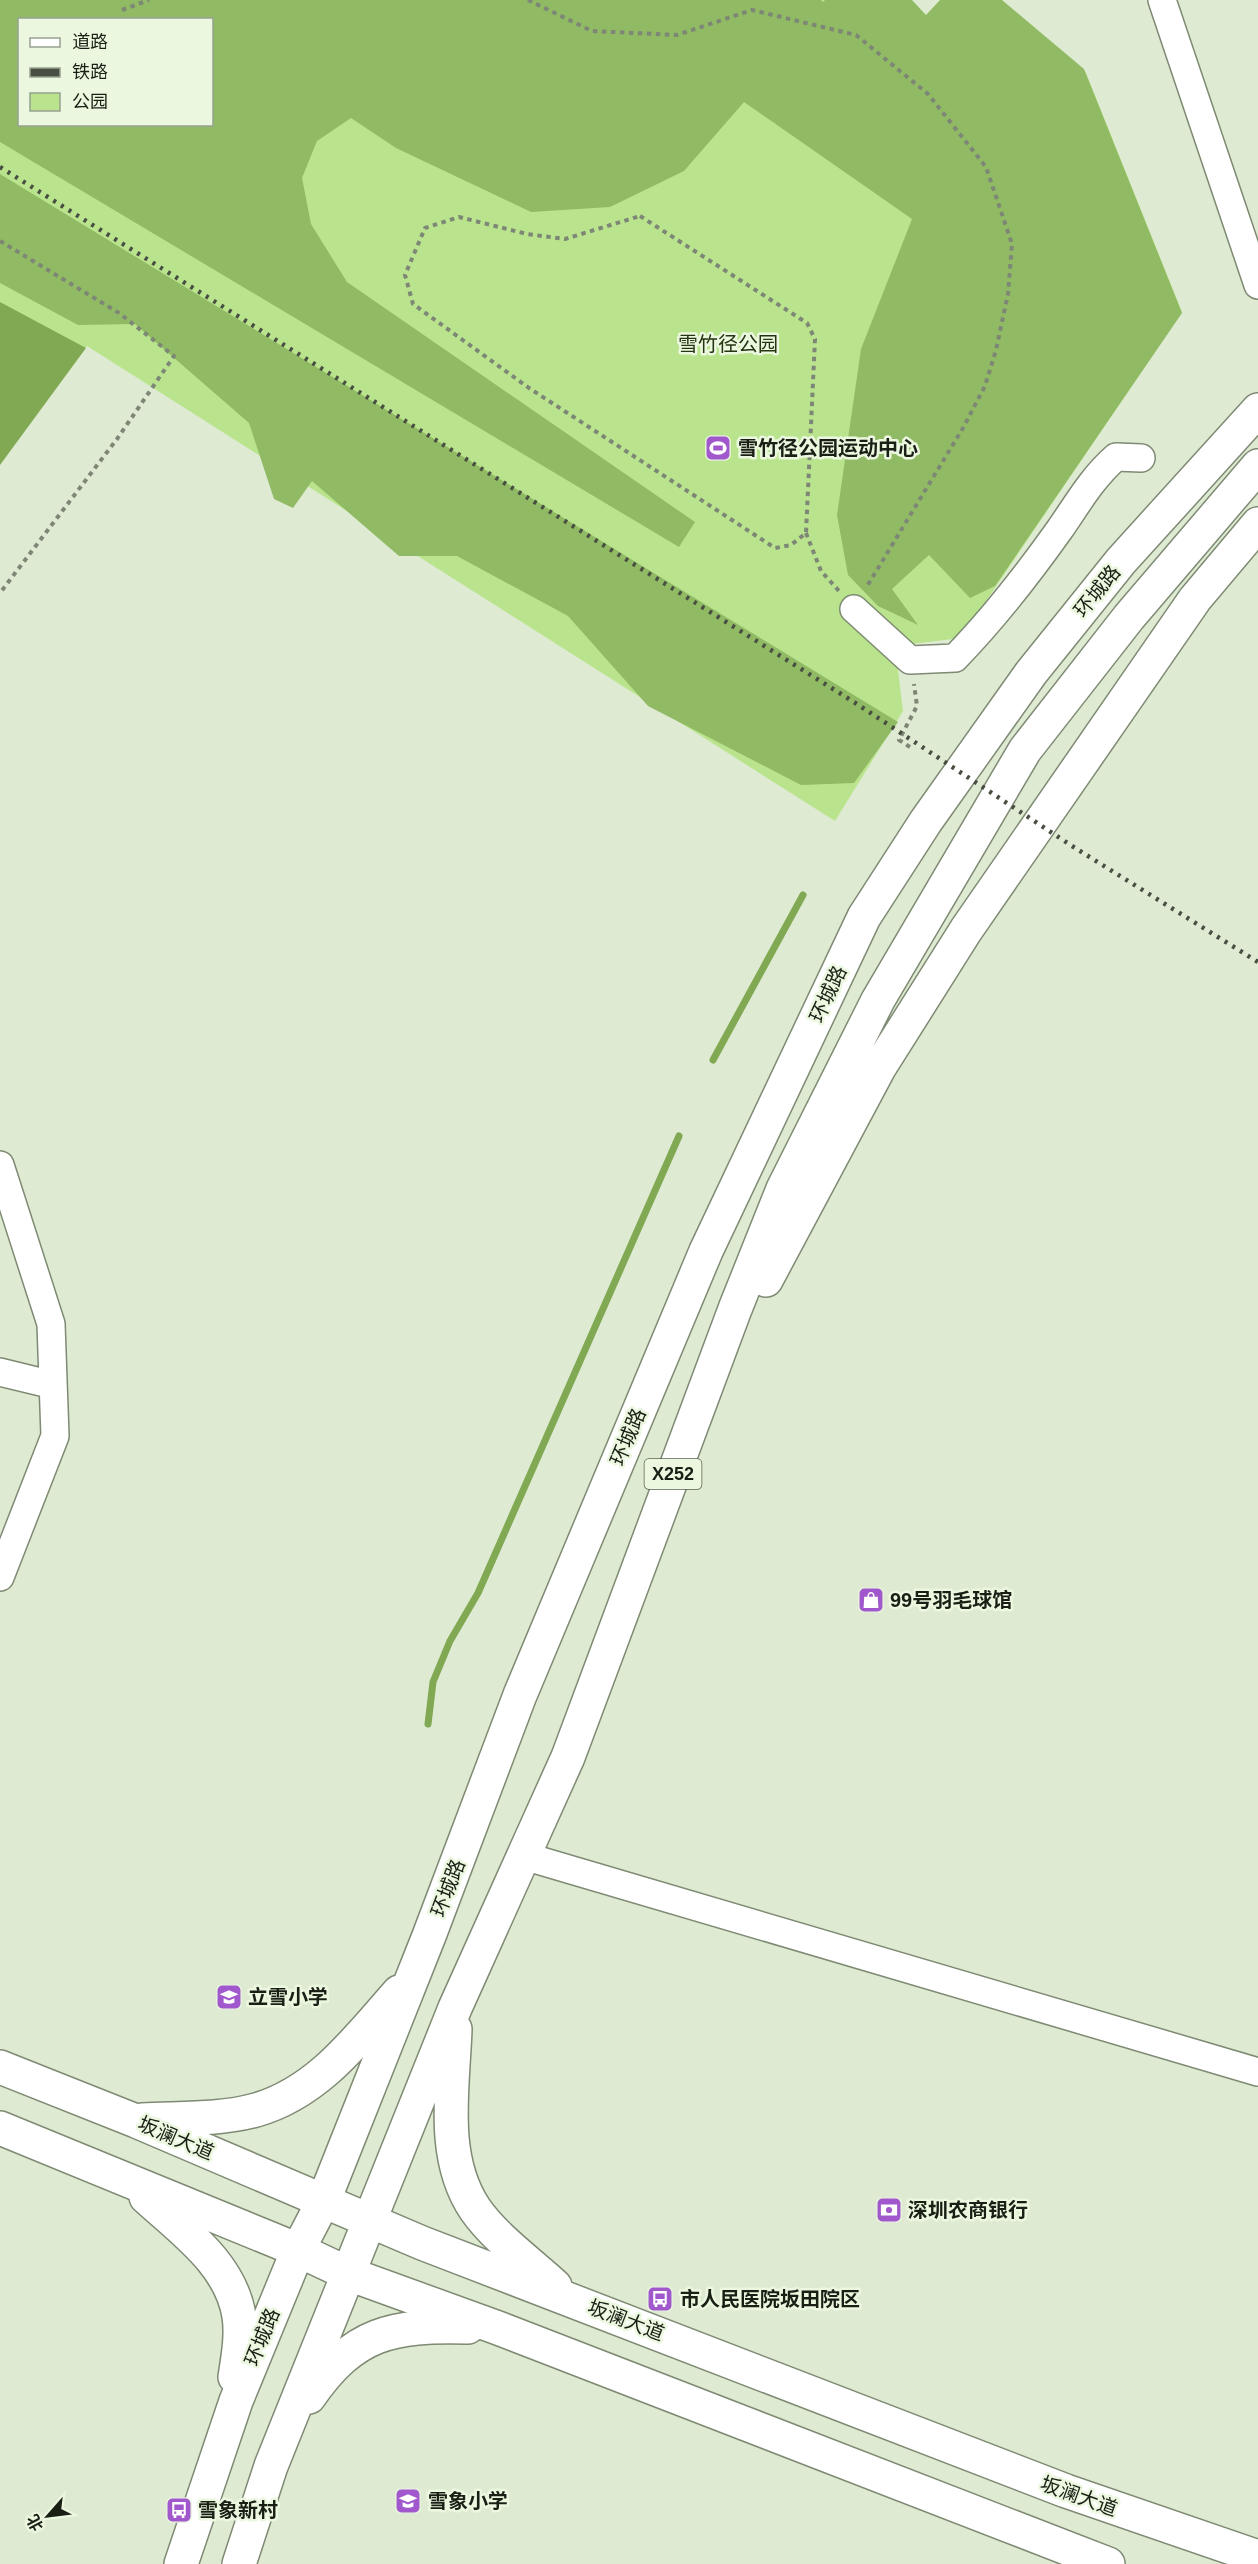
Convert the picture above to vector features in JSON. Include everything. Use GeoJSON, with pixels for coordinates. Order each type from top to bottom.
{"type":"FeatureCollection","features":[{"type":"Feature","properties":{"kind":"main road","name":"环城路"},"geometry":{"type":"LineString","coordinates":[[181,2564],[231,2418],[298,2250],[324,2200],[414,1975],[520,1695],[702,1262],[864,917],[926,821],[1031,673],[1121,561],[1258,410]]}},
{"type":"Feature","properties":{"kind":"main road","name":"环城路"},"geometry":{"type":"LineString","coordinates":[[239,2564],[284,2433],[455,2008],[568,1756],[691,1426],[783,1189],[878,1000],[1025,750],[1129,617],[1258,466]]}},
{"type":"Feature","properties":{"kind":"main road"},"geometry":{"type":"LineString","coordinates":[[691,1426],[879,1068],[966,930],[1091,748],[1195,599],[1258,524]]}},
{"type":"Feature","properties":{"kind":"main road"},"geometry":{"type":"LineString","coordinates":[[136,2121],[219,2116],[257,2110],[308,2085],[333,2065],[414,1975]]}},
{"type":"Feature","properties":{"kind":"main road"},"geometry":{"type":"LineString","coordinates":[[455,2008],[452,2138],[459,2176],[466,2194],[489,2225],[568,2297]]}},
{"type":"Feature","properties":{"kind":"main road","name":"坂澜大道"},"geometry":{"type":"LineString","coordinates":[[0,2067],[136,2121],[324,2200],[370,2222],[1066,2491],[1258,2557]]}},
{"type":"Feature","properties":{"kind":"main road"},"geometry":{"type":"LineString","coordinates":[[0,2128],[298,2250],[348,2274],[498,2328],[1108,2564]]}},
{"type":"Feature","properties":{"kind":"main road"},"geometry":{"type":"LineString","coordinates":[[128,2181],[209,2254],[232,2290],[239,2318],[231,2418]]}},
{"type":"Feature","properties":{"kind":"main road"},"geometry":{"type":"LineString","coordinates":[[284,2433],[324,2375],[340,2359],[369,2340],[401,2329],[423,2326],[498,2328]]}},
{"type":"Feature","properties":{"kind":"street"},"geometry":{"type":"LineString","coordinates":[[1162,0],[1258,285]]}},
{"type":"Feature","properties":{"kind":"street"},"geometry":{"type":"LineString","coordinates":[[854,609],[910,660],[955,658],[998,611],[1059,530],[1098,473],[1116,457],[1142,458]]}},
{"type":"Feature","properties":{"kind":"street"},"geometry":{"type":"LineString","coordinates":[[0,1165],[51,1324],[55,1436],[0,1577]]}},
{"type":"Feature","properties":{"kind":"street"},"geometry":{"type":"LineString","coordinates":[[0,1372],[53,1385]]}},
{"type":"Feature","properties":{"kind":"street"},"geometry":{"type":"LineString","coordinates":[[524,1856],[1258,2072]]}},
{"type":"Feature","properties":{"kind":"path"},"geometry":{"type":"LineString","coordinates":[[122,10],[149,0]]}},
{"type":"Feature","properties":{"kind":"path"},"geometry":{"type":"LineString","coordinates":[[528,0],[592,31],[677,35],[752,10],[856,35],[928,94],[986,167],[1012,244],[1008,294],[996,350],[985,386],[963,428],[854,609],[821,571],[806,533],[815,339],[807,323],[640,216],[565,239],[526,234],[459,217],[425,228],[405,275],[413,304],[529,388],[775,548],[791,545],[806,533]]}},
{"type":"Feature","properties":{"kind":"path"},"geometry":{"type":"LineString","coordinates":[[0,241],[119,313],[174,356],[117,440],[0,593]]}},
{"type":"Feature","properties":{"kind":"path"},"geometry":{"type":"LineString","coordinates":[[910,747],[899,740],[917,706]]}},
{"type":"Feature","properties":{"kind":"green space","name":"雪竹径公园"},"geometry":{"type":"Polygon","coordinates":[[[0,0],[830,0],[1086,73],[1182,312],[961,638],[895,646],[903,711],[835,821],[87,346],[0,459],[0,0]]]}},
{"type":"Feature","properties":{"kind":"shaded area"},"geometry":{"type":"Polygon","coordinates":[[[0,0],[821,0],[823,2],[825,0],[912,0],[926,15],[940,0],[1002,0],[1084,69],[1182,313],[995,586],[970,598],[929,555],[892,589],[918,625],[878,606],[848,575],[837,515],[861,349],[912,219],[744,102],[684,171],[610,207],[531,212],[396,148],[351,118],[317,141],[302,178],[311,224],[347,282],[695,522],[679,547],[0,142],[0,0]]]}},
{"type":"Feature","properties":{"kind":"shaded area"},"geometry":{"type":"Polygon","coordinates":[[[0,174],[898,722],[854,783],[801,785],[648,706],[568,616],[457,556],[399,556],[312,481],[293,508],[274,499],[249,423],[135,324],[78,325],[0,283],[0,174]]]}},
{"type":"Feature","properties":{"kind":"shaded area"},"geometry":{"type":"Polygon","coordinates":[[[0,302],[86,348],[0,465],[0,302]]]}},
{"type":"Feature","properties":{"kind":"waterway"},"geometry":{"type":"LineString","coordinates":[[713,1060],[803,895]]}},
{"type":"Feature","properties":{"kind":"waterway"},"geometry":{"type":"LineString","coordinates":[[428,1724],[433,1682],[450,1641],[478,1593],[679,1136]]}},
{"type":"Feature","properties":{"kind":"railway"},"geometry":{"type":"LineString","coordinates":[[0,167],[857,704],[1072,846],[1258,962]]}},
{"type":"Feature","properties":{"kind":"place","name":"雪竹径公园运动中心"},"geometry":{"type":"Point","coordinates":[718,448]}},
{"type":"Feature","properties":{"kind":"place","name":"99号羽毛球馆"},"geometry":{"type":"Point","coordinates":[871,1600]}},
{"type":"Feature","properties":{"kind":"place","name":"立雪小学"},"geometry":{"type":"Point","coordinates":[229,1997]}},
{"type":"Feature","properties":{"kind":"place","name":"深圳农商银行"},"geometry":{"type":"Point","coordinates":[889,2210]}},
{"type":"Feature","properties":{"kind":"place","name":"市人民医院坂田院区"},"geometry":{"type":"Point","coordinates":[660,2299]}},
{"type":"Feature","properties":{"kind":"place","name":"雪象小学"},"geometry":{"type":"Point","coordinates":[408,2501]}},
{"type":"Feature","properties":{"kind":"place","name":"雪象新村"},"geometry":{"type":"Point","coordinates":[179,2510]}}]}
